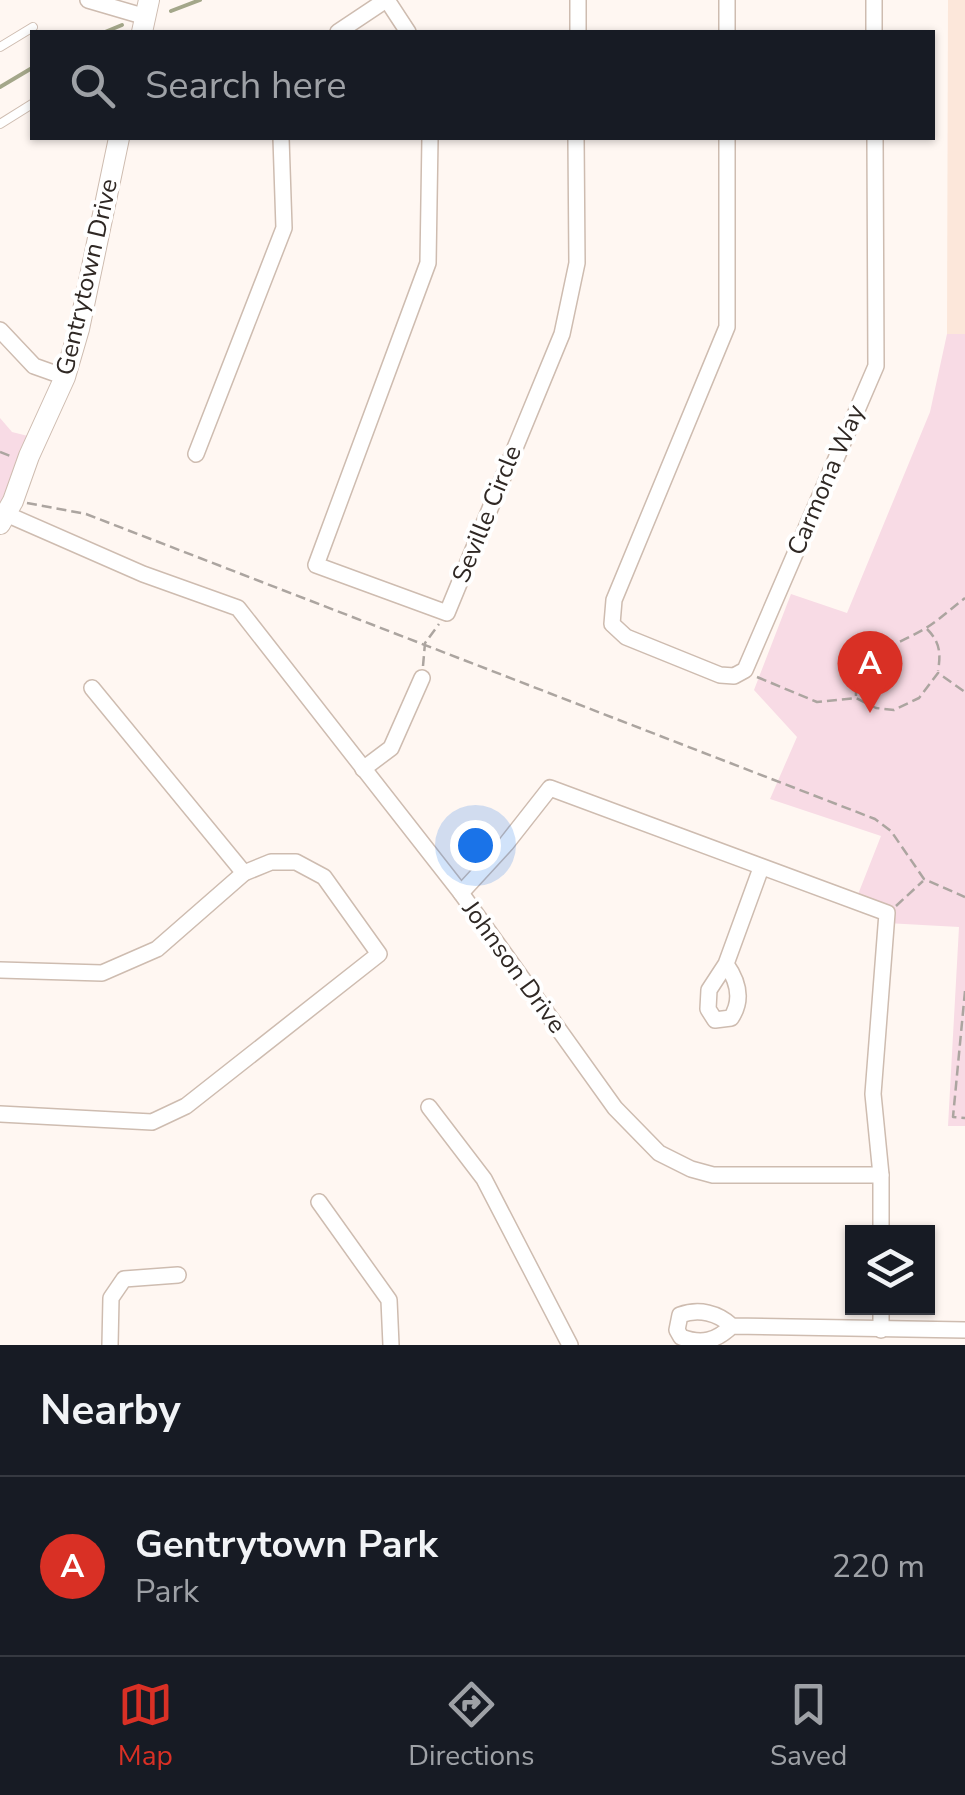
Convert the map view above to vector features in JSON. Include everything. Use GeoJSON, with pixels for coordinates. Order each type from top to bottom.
{"type":"FeatureCollection","features":[{"type":"Feature","properties":{"kind":"street"},"geometry":{"type":"LineString","coordinates":[[88,0],[146,17]]}},
{"type":"Feature","properties":{"kind":"street"},"geometry":{"type":"LineString","coordinates":[[341,30],[387,0],[407,30]]}},
{"type":"Feature","properties":{"kind":"street"},"geometry":{"type":"LineString","coordinates":[[578,0],[578,30]]}},
{"type":"Feature","properties":{"kind":"street"},"geometry":{"type":"LineString","coordinates":[[727,0],[727,30]]}},
{"type":"Feature","properties":{"kind":"street"},"geometry":{"type":"LineString","coordinates":[[874,0],[874,30]]}},
{"type":"Feature","properties":{"kind":"street","name":"Gentrytown Drive"},"geometry":{"type":"LineString","coordinates":[[6,513],[65,377],[79,329],[119,140]]}},
{"type":"Feature","properties":{"kind":"street"},"geometry":{"type":"LineString","coordinates":[[196,454],[284,228],[281,140]]}},
{"type":"Feature","properties":{"kind":"street","name":"Seville Circle"},"geometry":{"type":"LineString","coordinates":[[430,140],[428,263],[316,565],[446,614],[562,334],[577,263],[576,140]]}},
{"type":"Feature","properties":{"kind":"street"},"geometry":{"type":"LineString","coordinates":[[727,140],[727,327],[614,600],[612,624],[626,637],[720,675],[734,676],[745,670]]}},
{"type":"Feature","properties":{"kind":"street","name":"Carmona Way"},"geometry":{"type":"LineString","coordinates":[[745,670],[876,366],[874,140]]}},
{"type":"Feature","properties":{"kind":"street"},"geometry":{"type":"LineString","coordinates":[[0,330],[34,366],[65,377]]}},
{"type":"Feature","properties":{"kind":"street","name":"Johnson Drive"},"geometry":{"type":"LineString","coordinates":[[6,513],[143,574],[238,608],[461,893],[616,1108],[659,1153],[712,1175],[882,1175]]}},
{"type":"Feature","properties":{"kind":"street"},"geometry":{"type":"LineString","coordinates":[[363,769],[391,748],[422,678]]}},
{"type":"Feature","properties":{"kind":"street"},"geometry":{"type":"LineString","coordinates":[[92,688],[244,873]]}},
{"type":"Feature","properties":{"kind":"street"},"geometry":{"type":"LineString","coordinates":[[461,893],[550,788],[887,913],[873,1094],[882,1175],[882,1225]]}},
{"type":"Feature","properties":{"kind":"street"},"geometry":{"type":"LineString","coordinates":[[0,970],[102,973],[157,948],[244,873],[271,862],[296,862],[324,877],[378,954],[186,1106],[152,1122],[0,1114]]}},
{"type":"Feature","properties":{"kind":"street"},"geometry":{"type":"LineString","coordinates":[[726,964],[761,868]]}},
{"type":"Feature","properties":{"kind":"street"},"geometry":{"type":"LineString","coordinates":[[430,1107],[484,1179],[570,1345]]}},
{"type":"Feature","properties":{"kind":"street"},"geometry":{"type":"LineString","coordinates":[[319,1202],[388,1300],[391,1345]]}},
{"type":"Feature","properties":{"kind":"street"},"geometry":{"type":"LineString","coordinates":[[110,1345],[111,1298],[124,1279],[178,1275]]}},
{"type":"Feature","properties":{"kind":"street"},"geometry":{"type":"LineString","coordinates":[[882,1315],[882,1330]]}},
{"type":"Feature","properties":{"kind":"street"},"geometry":{"type":"LineString","coordinates":[[732,1326],[965,1330]]}},
{"type":"Feature","properties":{"kind":"lane"},"geometry":{"type":"LineString","coordinates":[[0,48],[33,27]]}},
{"type":"Feature","properties":{"kind":"lane"},"geometry":{"type":"LineString","coordinates":[[0,124],[30,105]]}},
{"type":"Feature","properties":{"kind":"path"},"geometry":{"type":"LineString","coordinates":[[6,513],[86,514],[875,820],[891,831],[924,880],[965,897]]}},
{"type":"Feature","properties":{"kind":"path"},"geometry":{"type":"LineString","coordinates":[[856,698],[860,670],[887,647],[926,628],[965,598]]}},
{"type":"Feature","properties":{"kind":"path"},"geometry":{"type":"LineString","coordinates":[[422,678],[425,643],[446,614]]}},
{"type":"Feature","properties":{"kind":"path"},"geometry":{"type":"LineString","coordinates":[[745,670],[816,702],[856,698],[876,708],[894,710],[920,698],[938,673],[940,648],[926,628]]}},
{"type":"Feature","properties":{"kind":"path"},"geometry":{"type":"LineString","coordinates":[[938,673],[965,692]]}},
{"type":"Feature","properties":{"kind":"path"},"geometry":{"type":"LineString","coordinates":[[887,913],[924,880]]}},
{"type":"Feature","properties":{"kind":"path"},"geometry":{"type":"LineString","coordinates":[[965,991],[953,1117],[965,1118]]}},
{"type":"Feature","properties":{"kind":"shaded area"},"geometry":{"type":"Polygon","coordinates":[[[948,0],[965,0],[965,334],[947,334],[948,0]]]}},
{"type":"Feature","properties":{"kind":"shaded area"},"geometry":{"type":"Polygon","coordinates":[[[947,334],[965,334],[965,1126],[948,1126],[959,927],[886,923],[887,913],[855,902],[881,836],[770,799],[797,737],[754,690],[791,594],[847,613],[930,412],[947,334]]]}},
{"type":"Feature","properties":{"kind":"shaded area"},"geometry":{"type":"Polygon","coordinates":[[[0,418],[12,432],[28,436],[0,504],[0,418]]]}},
{"type":"Feature","properties":{"kind":"waterway"},"geometry":{"type":"LineString","coordinates":[[171,11],[200,0]]}},
{"type":"Feature","properties":{"kind":"waterway"},"geometry":{"type":"LineString","coordinates":[[110,30],[122,25]]}},
{"type":"Feature","properties":{"kind":"waterway"},"geometry":{"type":"LineString","coordinates":[[0,87],[30,69]]}},
{"type":"Feature","properties":{"kind":"place","name":"Gentrytown Park"},"geometry":{"type":"Point","coordinates":[870,713]}}]}
